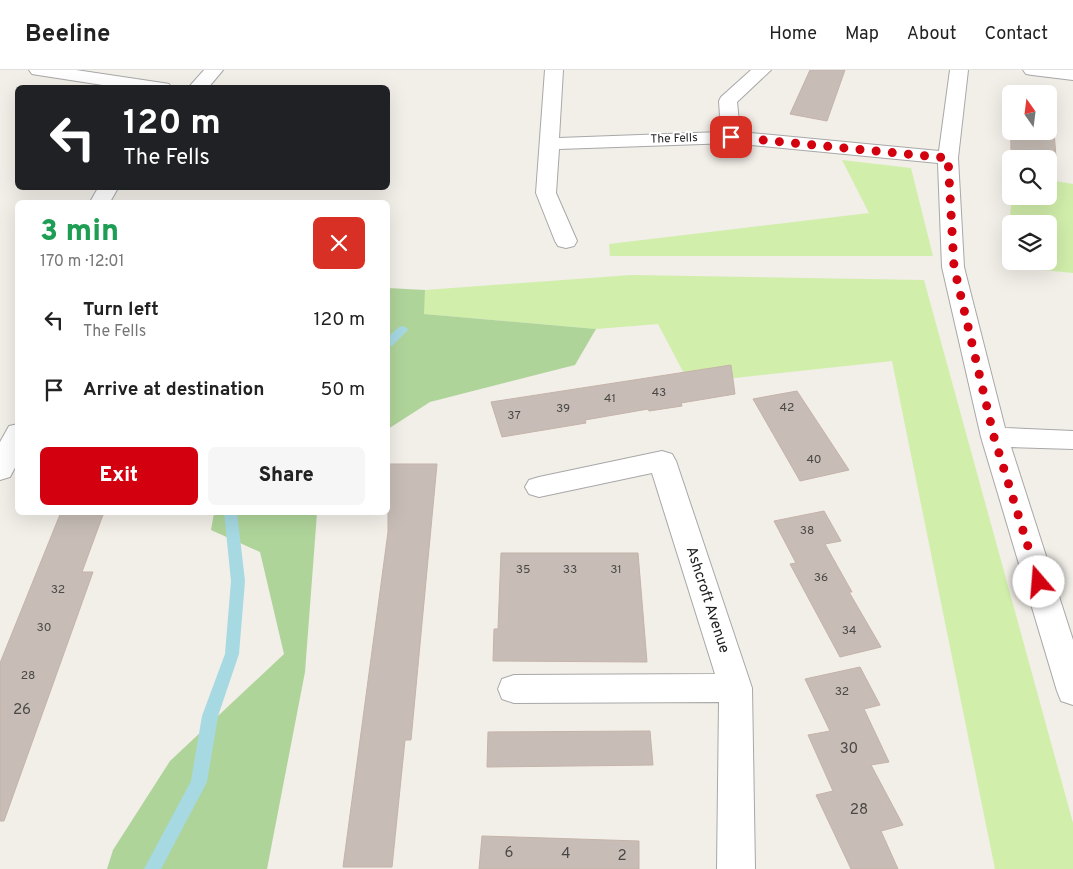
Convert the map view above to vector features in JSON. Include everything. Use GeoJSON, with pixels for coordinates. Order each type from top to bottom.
{"type":"FeatureCollection","features":[{"type":"Feature","properties":{"kind":"street"},"geometry":{"type":"LineString","coordinates":[[38,70],[142,85]]}},
{"type":"Feature","properties":{"kind":"street"},"geometry":{"type":"LineString","coordinates":[[200,85],[214,70]]}},
{"type":"Feature","properties":{"kind":"street"},"geometry":{"type":"LineString","coordinates":[[554,70],[546,193],[566,242]]}},
{"type":"Feature","properties":{"kind":"street"},"geometry":{"type":"LineString","coordinates":[[731,137],[728,101],[762,70]]}},
{"type":"Feature","properties":{"kind":"street"},"geometry":{"type":"LineString","coordinates":[[959,70],[948,158],[954,267],[994,437],[1073,691]]}},
{"type":"Feature","properties":{"kind":"street"},"geometry":{"type":"LineString","coordinates":[[1032,70],[1073,75]]}},
{"type":"Feature","properties":{"kind":"street","name":"The Fells"},"geometry":{"type":"LineString","coordinates":[[548,144],[731,137],[948,158]]}},
{"type":"Feature","properties":{"kind":"street"},"geometry":{"type":"LineString","coordinates":[[994,437],[1073,440]]}},
{"type":"Feature","properties":{"kind":"street"},"geometry":{"type":"LineString","coordinates":[[0,470],[15,439]]}},
{"type":"Feature","properties":{"kind":"street","name":"Ashcroft Avenue"},"geometry":{"type":"LineString","coordinates":[[539,487],[662,461],[736,688],[736,869]]}},
{"type":"Feature","properties":{"kind":"street"},"geometry":{"type":"LineString","coordinates":[[514,688],[736,688]]}},
{"type":"Feature","properties":{"kind":"green space"},"geometry":{"type":"Polygon","coordinates":[[[842,160],[911,168],[933,256],[610,256],[609,244],[869,213],[842,160]]]}},
{"type":"Feature","properties":{"kind":"green space"},"geometry":{"type":"Polygon","coordinates":[[[1057,181],[1073,184],[1073,273],[1044,270],[1057,270],[1057,215],[1010,215],[1011,205],[1057,205],[1057,181]]]}},
{"type":"Feature","properties":{"kind":"green space"},"geometry":{"type":"Polygon","coordinates":[[[632,275],[924,280],[1073,823],[1073,869],[995,869],[892,361],[689,383],[658,324],[596,329],[423,314],[425,290],[632,275]]]}},
{"type":"Feature","properties":{"kind":"green space"},"geometry":{"type":"Polygon","coordinates":[[[390,288],[425,290],[424,314],[596,329],[575,365],[430,402],[390,428],[390,288]]]}},
{"type":"Feature","properties":{"kind":"green space"},"geometry":{"type":"Polygon","coordinates":[[[214,515],[317,515],[305,672],[267,869],[107,869],[113,850],[170,761],[284,654],[260,552],[211,530],[214,515]]]}},
{"type":"Feature","properties":{"kind":"building"},"geometry":{"type":"Polygon","coordinates":[[[810,70],[845,70],[827,121],[790,114],[810,70]]]}},
{"type":"Feature","properties":{"kind":"building"},"geometry":{"type":"Polygon","coordinates":[[[1011,140],[1055,140],[1055,150],[1011,150],[1011,140]]]}},
{"type":"Feature","properties":{"kind":"building"},"geometry":{"type":"Polygon","coordinates":[[[731,365],[735,394],[681,403],[682,406],[649,411],[648,409],[585,420],[586,423],[502,437],[491,402],[731,365]]]}},
{"type":"Feature","properties":{"kind":"building"},"geometry":{"type":"Polygon","coordinates":[[[797,391],[849,470],[800,481],[753,399],[797,391]]]}},
{"type":"Feature","properties":{"kind":"building"},"geometry":{"type":"Polygon","coordinates":[[[390,464],[437,464],[411,740],[405,740],[392,867],[343,867],[388,532],[390,464]]]}},
{"type":"Feature","properties":{"kind":"building"},"geometry":{"type":"Polygon","coordinates":[[[824,511],[841,541],[825,544],[852,592],[849,592],[881,647],[840,657],[790,564],[796,563],[774,521],[824,511]]]}},
{"type":"Feature","properties":{"kind":"building"},"geometry":{"type":"Polygon","coordinates":[[[60,515],[103,515],[82,572],[93,572],[4,821],[0,821],[0,663],[60,515]]]}},
{"type":"Feature","properties":{"kind":"building"},"geometry":{"type":"Polygon","coordinates":[[[501,553],[638,553],[647,662],[493,661],[494,629],[498,629],[501,553]]]}},
{"type":"Feature","properties":{"kind":"building"},"geometry":{"type":"Polygon","coordinates":[[[860,667],[880,705],[864,709],[889,762],[871,765],[903,825],[881,831],[898,869],[851,869],[816,795],[833,791],[808,735],[830,731],[805,679],[860,667]]]}},
{"type":"Feature","properties":{"kind":"building"},"geometry":{"type":"Polygon","coordinates":[[[650,731],[653,765],[487,767],[488,732],[650,731]]]}},
{"type":"Feature","properties":{"kind":"building"},"geometry":{"type":"Polygon","coordinates":[[[482,836],[639,841],[639,869],[479,869],[482,836]]]}},
{"type":"Feature","properties":{"kind":"waterway"},"geometry":{"type":"LineString","coordinates":[[390,341],[403,329]]}},
{"type":"Feature","properties":{"kind":"waterway"},"geometry":{"type":"LineString","coordinates":[[152,869],[199,782],[210,716],[232,654],[238,581],[230,515]]}},
{"type":"Feature","properties":{"kind":"route"},"geometry":{"type":"LineString","coordinates":[[731,137],[948,158],[954,267],[994,437],[1039,582]]}}]}
